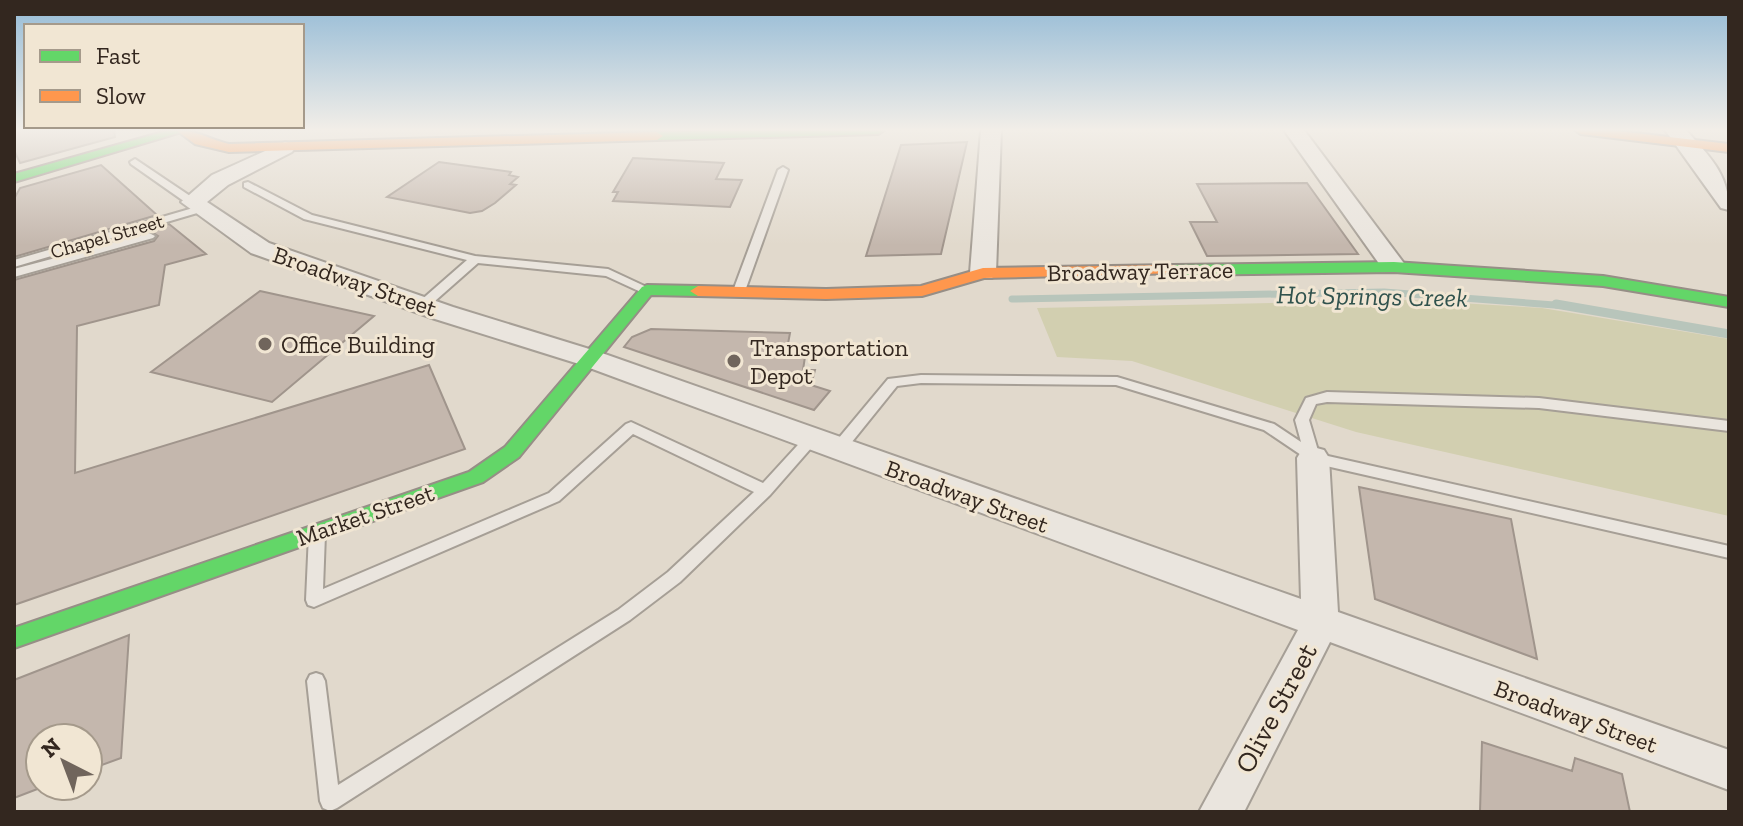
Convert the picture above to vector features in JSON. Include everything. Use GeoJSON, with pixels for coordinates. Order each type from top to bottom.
{"type":"FeatureCollection","features":[{"type":"Feature","properties":{"kind":"street"},"geometry":{"type":"LineString","coordinates":[[14,178],[47,169]]}},
{"type":"Feature","properties":{"kind":"street"},"geometry":{"type":"LineString","coordinates":[[201,208],[220,180],[243,169]]}},
{"type":"Feature","properties":{"kind":"street"},"geometry":{"type":"LineString","coordinates":[[201,208],[274,169]]}},
{"type":"Feature","properties":{"kind":"street"},"geometry":{"type":"LineString","coordinates":[[983,273],[989,169]]}},
{"type":"Feature","properties":{"kind":"street"},"geometry":{"type":"LineString","coordinates":[[1322,169],[1394,267]]}},
{"type":"Feature","properties":{"kind":"street"},"geometry":{"type":"LineString","coordinates":[[1704,169],[1729,203]]}},
{"type":"Feature","properties":{"kind":"street","name":"Broadway Street"},"geometry":{"type":"LineString","coordinates":[[201,208],[260,248],[589,358],[1320,625],[1729,770]]}},
{"type":"Feature","properties":{"kind":"street","name":"Broadway Terrace"},"geometry":{"type":"LineString","coordinates":[[647,290],[826,294],[922,291],[983,273],[1394,267],[1603,281],[1729,302]]}},
{"type":"Feature","properties":{"kind":"street","name":"Market Street"},"geometry":{"type":"LineString","coordinates":[[14,638],[476,477],[512,452],[647,290]]}},
{"type":"Feature","properties":{"kind":"street","name":"Olive Street"},"geometry":{"type":"LineString","coordinates":[[1221,812],[1320,625],[1313,458]]}},
{"type":"Feature","properties":{"kind":"lane"},"geometry":{"type":"LineString","coordinates":[[144,169],[201,208]]}},
{"type":"Feature","properties":{"kind":"lane"},"geometry":{"type":"LineString","coordinates":[[739,291],[783,170]]}},
{"type":"Feature","properties":{"kind":"lane"},"geometry":{"type":"LineString","coordinates":[[248,185],[308,217],[475,259],[608,273],[647,290]]}},
{"type":"Feature","properties":{"kind":"lane","name":"Chapel Street"},"geometry":{"type":"LineString","coordinates":[[14,264],[201,208]]}},
{"type":"Feature","properties":{"kind":"lane","name":"Chapel Street"},"geometry":{"type":"LineString","coordinates":[[14,273],[149,236]]}},
{"type":"Feature","properties":{"kind":"lane"},"geometry":{"type":"LineString","coordinates":[[423,305],[475,259]]}},
{"type":"Feature","properties":{"kind":"lane"},"geometry":{"type":"LineString","coordinates":[[316,681],[330,806],[624,615],[674,577],[765,491],[825,444],[893,382],[921,379],[1117,381],[1269,427],[1313,458],[1729,552]]}},
{"type":"Feature","properties":{"kind":"lane"},"geometry":{"type":"LineString","coordinates":[[1313,458],[1302,420],[1311,401],[1327,397],[1539,403],[1729,426]]}},
{"type":"Feature","properties":{"kind":"lane"},"geometry":{"type":"LineString","coordinates":[[317,532],[314,600],[554,497],[631,427],[765,491]]}},
{"type":"Feature","properties":{"kind":"shaded area"},"geometry":{"type":"Polygon","coordinates":[[[1411,300],[1542,308],[1729,339],[1729,516],[1356,432],[1132,361],[1057,357],[1037,308],[1411,300]]]}},
{"type":"Feature","properties":{"kind":"building"},"geometry":{"type":"Polygon","coordinates":[[[89,169],[105,169],[157,215],[14,257],[14,199],[20,188],[89,169]]]}},
{"type":"Feature","properties":{"kind":"building"},"geometry":{"type":"Polygon","coordinates":[[[429,169],[486,169],[511,172],[509,175],[518,177],[510,184],[516,185],[495,203],[482,211],[470,213],[387,197],[429,169]]]}},
{"type":"Feature","properties":{"kind":"building"},"geometry":{"type":"Polygon","coordinates":[[[627,169],[721,169],[716,179],[742,180],[730,207],[613,201],[618,192],[613,192],[627,169]]]}},
{"type":"Feature","properties":{"kind":"building"},"geometry":{"type":"Polygon","coordinates":[[[894,169],[961,169],[941,254],[866,256],[894,169]]]}},
{"type":"Feature","properties":{"kind":"building"},"geometry":{"type":"Polygon","coordinates":[[[1307,183],[1358,254],[1207,256],[1190,222],[1217,222],[1197,184],[1307,183]]]}},
{"type":"Feature","properties":{"kind":"building"},"geometry":{"type":"Polygon","coordinates":[[[169,224],[206,254],[165,265],[159,305],[77,326],[75,473],[429,365],[465,449],[14,605],[14,280],[154,241],[158,236],[149,230],[169,224]]]}},
{"type":"Feature","properties":{"kind":"building","name":"Office Building"},"geometry":{"type":"Polygon","coordinates":[[[260,291],[374,316],[272,402],[151,372],[260,291]]]}},
{"type":"Feature","properties":{"kind":"building","name":"Transportation Depot"},"geometry":{"type":"Polygon","coordinates":[[[651,329],[790,333],[787,349],[806,350],[803,370],[815,370],[811,385],[830,391],[814,410],[624,347],[632,337],[651,329]]]}},
{"type":"Feature","properties":{"kind":"building"},"geometry":{"type":"Polygon","coordinates":[[[1359,487],[1511,519],[1537,659],[1375,599],[1359,487]]]}},
{"type":"Feature","properties":{"kind":"building"},"geometry":{"type":"Polygon","coordinates":[[[129,635],[121,758],[104,764],[104,722],[24,722],[24,794],[14,798],[14,680],[129,635]]]}},
{"type":"Feature","properties":{"kind":"building"},"geometry":{"type":"Polygon","coordinates":[[[1482,742],[1572,771],[1575,758],[1622,774],[1630,812],[1480,812],[1482,742]]]}},
{"type":"Feature","properties":{"kind":"waterway","name":"Hot Springs Creek"},"geometry":{"type":"LineString","coordinates":[[1012,299],[1384,292],[1567,306]]}},
{"type":"Feature","properties":{"kind":"waterway","name":"Hot Springs Creek"},"geometry":{"type":"LineString","coordinates":[[1556,304],[1567,306]]}},
{"type":"Feature","properties":{"kind":"waterway","name":"Hot Springs Creek"},"geometry":{"type":"LineString","coordinates":[[1567,306],[1729,334]]}},
{"type":"Feature","properties":{"kind":"traffic: fast"},"geometry":{"type":"LineString","coordinates":[[14,178],[47,169]]}},
{"type":"Feature","properties":{"kind":"traffic: fast"},"geometry":{"type":"LineString","coordinates":[[1174,270],[1394,267],[1603,281],[1729,302]]}},
{"type":"Feature","properties":{"kind":"traffic: fast"},"geometry":{"type":"LineString","coordinates":[[14,638],[476,477],[512,452],[647,290],[698,291]]}},
{"type":"Feature","properties":{"kind":"traffic: slow"},"geometry":{"type":"LineString","coordinates":[[698,291],[826,294],[922,291],[983,273],[1174,270]]}},
{"type":"Feature","properties":{"kind":"place","name":"Office Building"},"geometry":{"type":"Point","coordinates":[265,344]}},
{"type":"Feature","properties":{"kind":"place","name":"Transportation Depot"},"geometry":{"type":"Point","coordinates":[734,361]}}]}
